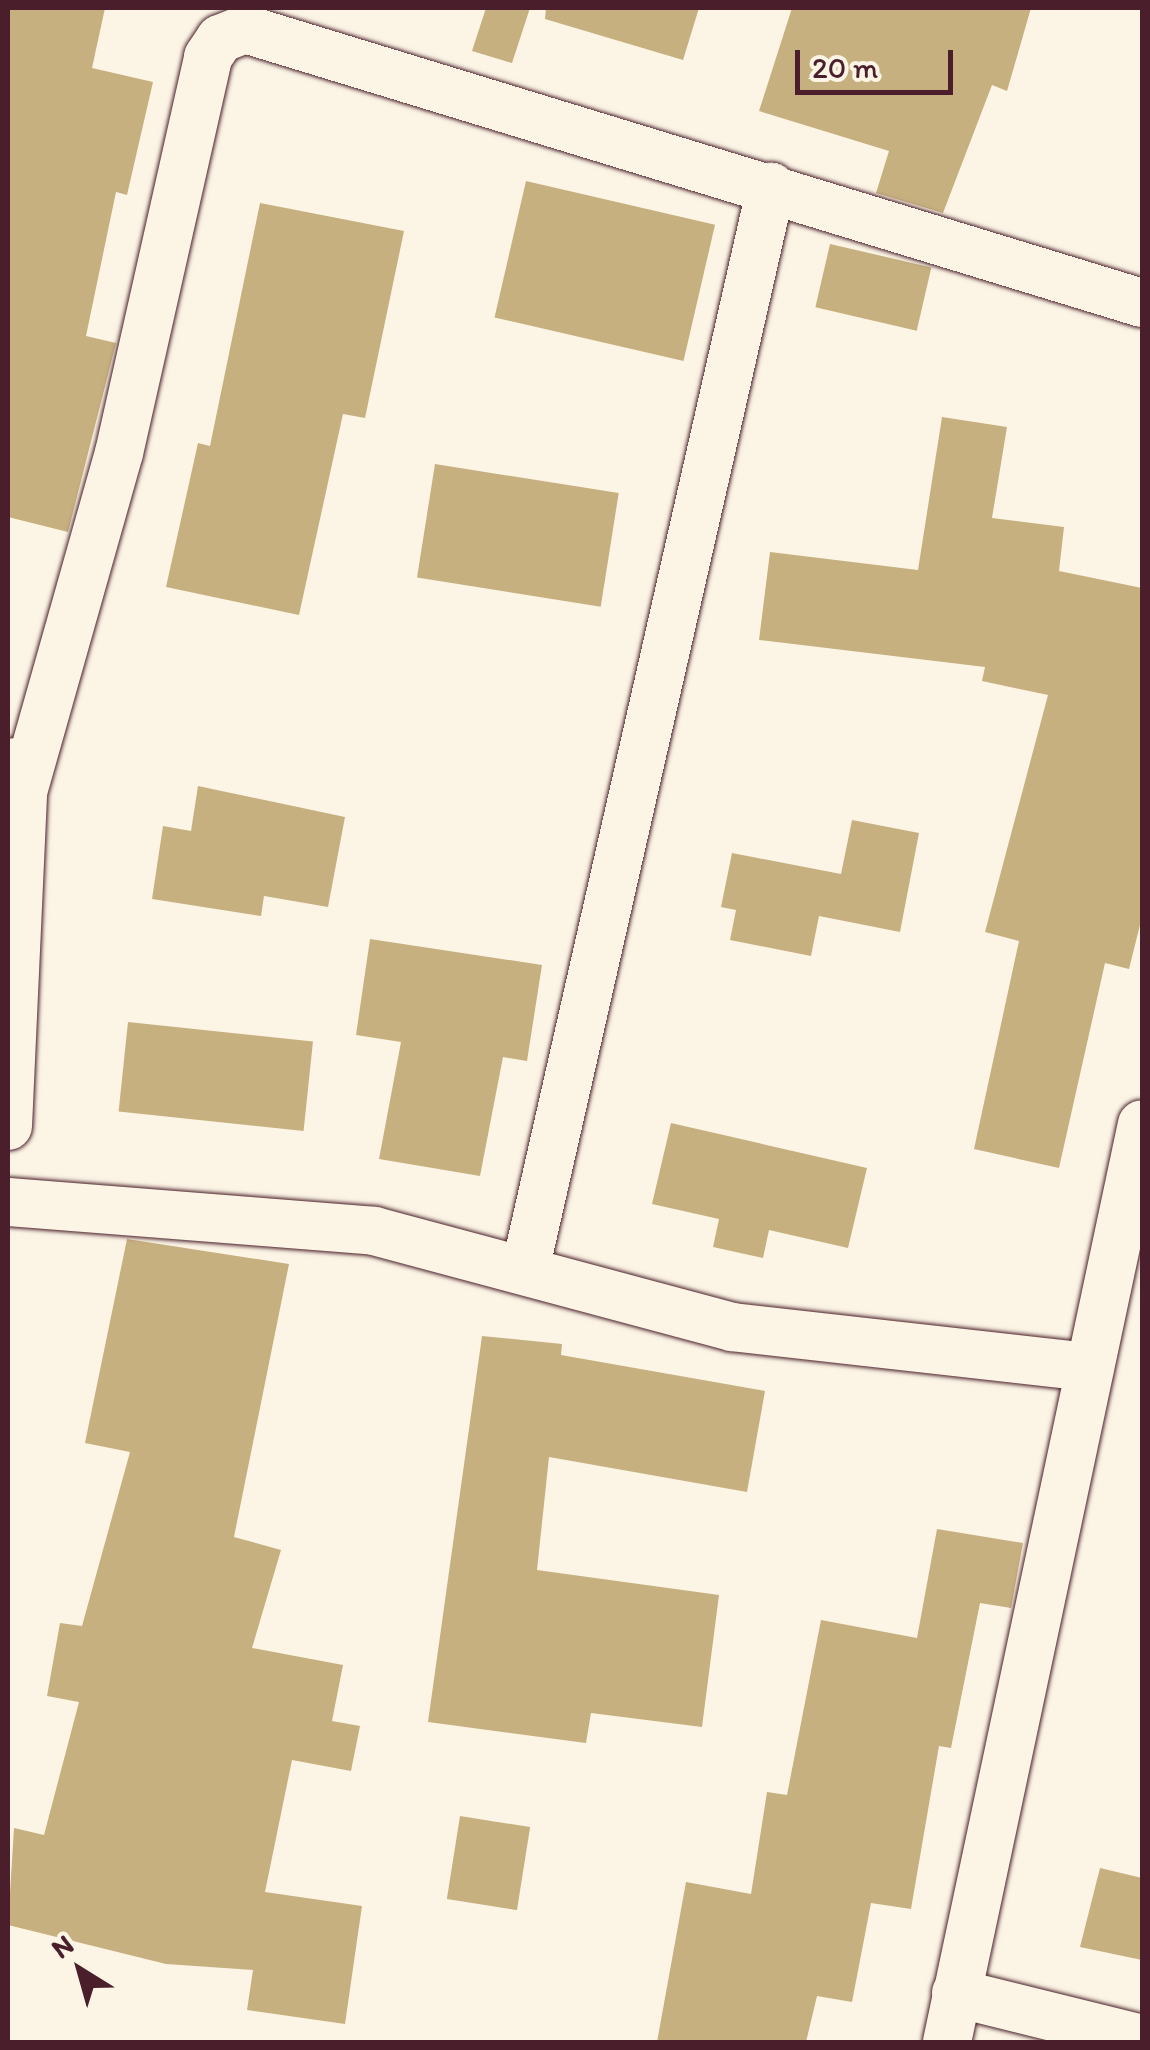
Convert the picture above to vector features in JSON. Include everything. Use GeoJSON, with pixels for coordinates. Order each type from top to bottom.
{"type":"FeatureCollection","features":[{"type":"Feature","properties":{"kind":"street"},"geometry":{"type":"LineString","coordinates":[[8,1126],[23,792],[119,453],[208,57],[220,40],[245,29],[1142,303]]}},
{"type":"Feature","properties":{"kind":"street"},"geometry":{"type":"LineString","coordinates":[[525,1270],[770,187]]}},
{"type":"Feature","properties":{"kind":"street"},"geometry":{"type":"LineString","coordinates":[[8,742],[23,792]]}},
{"type":"Feature","properties":{"kind":"street"},"geometry":{"type":"LineString","coordinates":[[947,2042],[1142,1124]]}},
{"type":"Feature","properties":{"kind":"street"},"geometry":{"type":"LineString","coordinates":[[8,1202],[374,1231],[732,1327],[1090,1367]]}},
{"type":"Feature","properties":{"kind":"street"},"geometry":{"type":"LineString","coordinates":[[956,1993],[1142,2039]]}},
{"type":"Feature","properties":{"kind":"building"},"geometry":{"type":"Polygon","coordinates":[[[8,8],[105,8],[92,68],[153,82],[127,195],[116,192],[86,336],[116,343],[68,532],[8,517],[8,8]]]}},
{"type":"Feature","properties":{"kind":"building"},"geometry":{"type":"Polygon","coordinates":[[[486,8],[530,8],[512,63],[472,51],[486,8]]]}},
{"type":"Feature","properties":{"kind":"building"},"geometry":{"type":"Polygon","coordinates":[[[546,8],[699,8],[683,60],[545,19],[546,8]]]}},
{"type":"Feature","properties":{"kind":"building"},"geometry":{"type":"Polygon","coordinates":[[[792,8],[1031,8],[1007,91],[992,85],[943,213],[876,193],[889,151],[759,111],[792,8]]]}},
{"type":"Feature","properties":{"kind":"building"},"geometry":{"type":"Polygon","coordinates":[[[526,181],[715,225],[684,361],[495,317],[526,181]]]}},
{"type":"Feature","properties":{"kind":"building"},"geometry":{"type":"Polygon","coordinates":[[[260,203],[404,231],[365,418],[343,414],[299,615],[166,587],[198,443],[210,446],[260,203]]]}},
{"type":"Feature","properties":{"kind":"building"},"geometry":{"type":"Polygon","coordinates":[[[830,244],[931,267],[917,331],[815,307],[830,244]]]}},
{"type":"Feature","properties":{"kind":"building"},"geometry":{"type":"Polygon","coordinates":[[[942,417],[1007,427],[992,518],[1064,527],[1059,571],[1142,588],[1142,917],[1129,969],[1105,963],[1059,1168],[974,1149],[1019,941],[985,932],[1048,695],[982,681],[985,667],[759,640],[770,552],[918,570],[942,417]]]}},
{"type":"Feature","properties":{"kind":"building"},"geometry":{"type":"Polygon","coordinates":[[[435,464],[619,493],[601,607],[417,578],[435,464]]]}},
{"type":"Feature","properties":{"kind":"building"},"geometry":{"type":"Polygon","coordinates":[[[198,786],[345,817],[328,907],[264,896],[261,916],[152,899],[163,826],[191,831],[198,786]]]}},
{"type":"Feature","properties":{"kind":"building"},"geometry":{"type":"Polygon","coordinates":[[[852,820],[919,833],[900,932],[819,916],[811,956],[730,940],[736,910],[721,907],[732,853],[841,874],[852,820]]]}},
{"type":"Feature","properties":{"kind":"building"},"geometry":{"type":"Polygon","coordinates":[[[370,939],[542,965],[527,1061],[503,1057],[480,1176],[379,1159],[401,1042],[356,1035],[370,939]]]}},
{"type":"Feature","properties":{"kind":"building"},"geometry":{"type":"Polygon","coordinates":[[[128,1022],[313,1041],[304,1131],[119,1112],[128,1022]]]}},
{"type":"Feature","properties":{"kind":"building"},"geometry":{"type":"Polygon","coordinates":[[[671,1123],[867,1168],[848,1248],[769,1230],[763,1258],[713,1247],[719,1219],[652,1204],[671,1123]]]}},
{"type":"Feature","properties":{"kind":"building"},"geometry":{"type":"Polygon","coordinates":[[[127,1239],[289,1264],[234,1537],[281,1550],[252,1648],[343,1665],[332,1721],[360,1726],[351,1771],[292,1760],[265,1892],[362,1906],[345,2024],[247,2010],[253,1970],[166,1964],[8,1925],[14,1828],[44,1835],[79,1702],[47,1696],[60,1623],[82,1626],[130,1452],[85,1443],[127,1239]]]}},
{"type":"Feature","properties":{"kind":"building"},"geometry":{"type":"Polygon","coordinates":[[[482,1336],[562,1344],[561,1355],[765,1391],[747,1492],[549,1457],[537,1570],[719,1595],[702,1727],[591,1713],[586,1743],[428,1722],[482,1336]]]}},
{"type":"Feature","properties":{"kind":"building"},"geometry":{"type":"Polygon","coordinates":[[[937,1529],[1023,1543],[1011,1608],[980,1603],[951,1748],[939,1746],[911,1909],[871,1903],[852,2002],[817,1996],[806,2042],[657,2042],[686,1882],[751,1894],[767,1792],[787,1795],[821,1620],[917,1638],[937,1529]]]}},
{"type":"Feature","properties":{"kind":"building"},"geometry":{"type":"Polygon","coordinates":[[[460,1816],[530,1827],[517,1910],[447,1899],[460,1816]]]}},
{"type":"Feature","properties":{"kind":"building"},"geometry":{"type":"Polygon","coordinates":[[[1100,1868],[1142,1878],[1142,1960],[1080,1947],[1100,1868]]]}}]}
